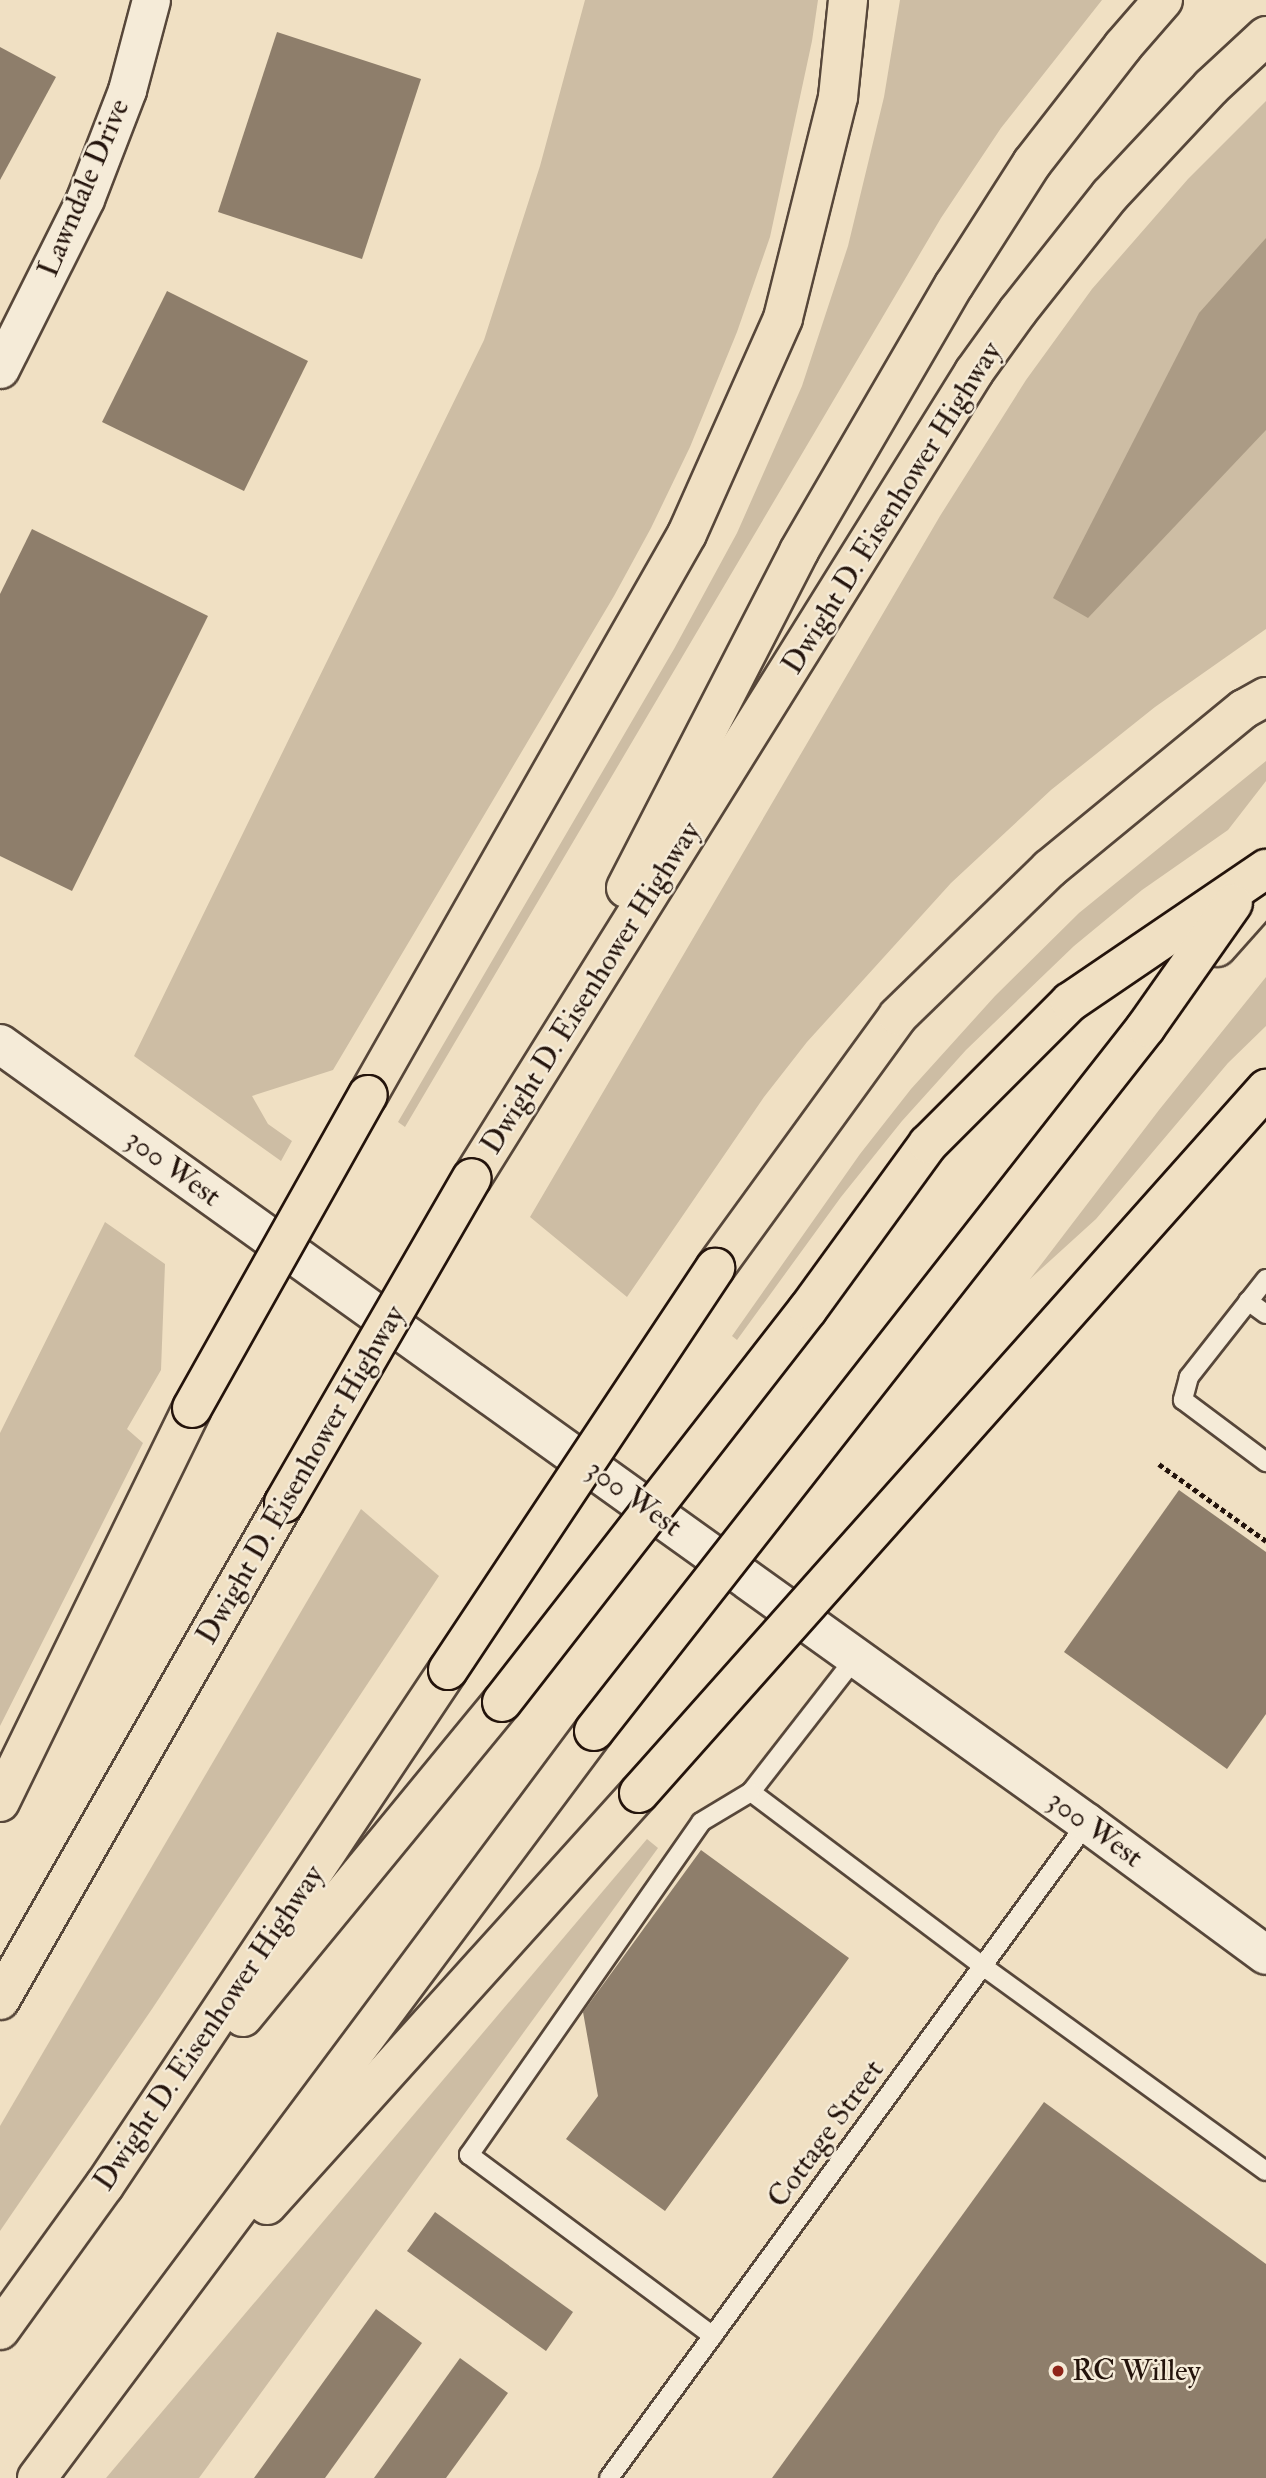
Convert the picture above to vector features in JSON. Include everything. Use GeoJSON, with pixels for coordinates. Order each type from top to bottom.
{"type":"FeatureCollection","features":[{"type":"Feature","properties":{"kind":"highway"},"geometry":{"type":"LineString","coordinates":[[0,1802],[191,1408],[687,534],[783,318],[838,96],[848,0]]}},
{"type":"Feature","properties":{"kind":"highway"},"geometry":{"type":"LineString","coordinates":[[510,1115],[799,551],[954,285],[1032,163],[1123,46],[1163,0]]}},
{"type":"Feature","properties":{"kind":"highway","name":"Dwight D. Eisenhower Highway"},"geometry":{"type":"LineString","coordinates":[[0,2000],[472,1178],[974,372],[1017,311],[1110,195],[1169,129],[1266,36]]}},
{"type":"Feature","properties":{"kind":"highway","name":"Dwight D. Eisenhower Highway"},"geometry":{"type":"LineString","coordinates":[[0,2330],[104,2186],[715,1268],[898,1016],[1049,869],[1244,709],[1266,697]]}},
{"type":"Feature","properties":{"kind":"highway"},"geometry":{"type":"LineString","coordinates":[[37,2478],[594,1731],[1146,1027],[1266,855]]}},
{"type":"Feature","properties":{"kind":"highway"},"geometry":{"type":"LineString","coordinates":[[104,2186],[502,1702],[808,1309],[928,1144],[1070,1002],[1266,869]]}},
{"type":"Feature","properties":{"kind":"highway"},"geometry":{"type":"LineString","coordinates":[[1146,1027],[1266,892]]}},
{"type":"Feature","properties":{"kind":"highway"},"geometry":{"type":"LineString","coordinates":[[108,2380],[639,1793],[1266,1089]]}},
{"type":"Feature","properties":{"kind":"main road","name":"300 West"},"geometry":{"type":"LineString","coordinates":[[0,1044],[1087,1823],[1266,1955]]}},
{"type":"Feature","properties":{"kind":"street","name":"Lawndale Drive"},"geometry":{"type":"LineString","coordinates":[[0,369],[85,199],[127,90],[151,0]]}},
{"type":"Feature","properties":{"kind":"lane"},"geometry":{"type":"LineString","coordinates":[[1266,1279],[1189,1377],[1183,1400],[1198,1414],[1266,1462]]}},
{"type":"Feature","properties":{"kind":"lane"},"geometry":{"type":"LineString","coordinates":[[1248,1301],[1266,1314]]}},
{"type":"Feature","properties":{"kind":"lane"},"geometry":{"type":"LineString","coordinates":[[713,2336],[469,2155],[702,1822],[751,1792],[856,1657]]}},
{"type":"Feature","properties":{"kind":"lane"},"geometry":{"type":"LineString","coordinates":[[751,1792],[984,1967],[1266,2171]]}},
{"type":"Feature","properties":{"kind":"lane","name":"Cottage Street"},"geometry":{"type":"LineString","coordinates":[[609,2478],[1087,1823]]}},
{"type":"Feature","properties":{"kind":"path"},"geometry":{"type":"LineString","coordinates":[[1159,1464],[1266,1541]]}},
{"type":"Feature","properties":{"kind":"shaded area"},"geometry":{"type":"Polygon","coordinates":[[[585,0],[818,0],[812,41],[770,237],[737,332],[690,447],[651,528],[614,596],[333,1070],[252,1096],[268,1124],[292,1141],[281,1161],[134,1056],[484,340],[540,166],[585,0]]]}},
{"type":"Feature","properties":{"kind":"shaded area"},"geometry":{"type":"Polygon","coordinates":[[[900,0],[1102,0],[1001,128],[941,218],[405,1127],[398,1122],[674,649],[737,533],[802,386],[848,246],[884,97],[900,0]]]}},
{"type":"Feature","properties":{"kind":"shaded area"},"geometry":{"type":"Polygon","coordinates":[[[1266,101],[1266,629],[1155,707],[1051,790],[951,883],[807,1042],[764,1097],[627,1297],[530,1217],[940,516],[1026,380],[1092,289],[1188,179],[1266,101]]]}},
{"type":"Feature","properties":{"kind":"shaded area"},"geometry":{"type":"Polygon","coordinates":[[[1266,238],[1266,430],[1088,618],[1053,598],[1199,313],[1266,238]]]}},
{"type":"Feature","properties":{"kind":"shaded area"},"geometry":{"type":"Polygon","coordinates":[[[1266,761],[1266,781],[1228,830],[1142,890],[1074,946],[966,1050],[902,1121],[841,1197],[737,1340],[732,1336],[860,1154],[911,1089],[995,996],[1079,913],[1266,761]]]}},
{"type":"Feature","properties":{"kind":"shaded area"},"geometry":{"type":"Polygon","coordinates":[[[1266,977],[1266,1026],[1228,1063],[1096,1219],[1030,1279],[1159,1110],[1266,977]]]}},
{"type":"Feature","properties":{"kind":"shaded area"},"geometry":{"type":"Polygon","coordinates":[[[105,1222],[165,1264],[161,1370],[127,1429],[143,1443],[0,1726],[0,1433],[105,1222]]]}},
{"type":"Feature","properties":{"kind":"shaded area"},"geometry":{"type":"Polygon","coordinates":[[[361,1509],[439,1576],[152,2009],[0,2231],[0,2126],[361,1509]]]}},
{"type":"Feature","properties":{"kind":"shaded area"},"geometry":{"type":"Polygon","coordinates":[[[647,1839],[658,1848],[199,2478],[106,2478],[647,1839]]]}},
{"type":"Feature","properties":{"kind":"building"},"geometry":{"type":"Polygon","coordinates":[[[277,32],[421,79],[362,259],[218,212],[277,32]]]}},
{"type":"Feature","properties":{"kind":"building"},"geometry":{"type":"Polygon","coordinates":[[[0,47],[56,77],[0,180],[0,47]]]}},
{"type":"Feature","properties":{"kind":"building"},"geometry":{"type":"Polygon","coordinates":[[[167,291],[308,361],[244,491],[102,422],[167,291]]]}},
{"type":"Feature","properties":{"kind":"building"},"geometry":{"type":"Polygon","coordinates":[[[32,529],[208,616],[72,891],[0,856],[0,594],[32,529]]]}},
{"type":"Feature","properties":{"kind":"building"},"geometry":{"type":"Polygon","coordinates":[[[1179,1490],[1266,1552],[1266,1714],[1227,1769],[1064,1652],[1179,1490]]]}},
{"type":"Feature","properties":{"kind":"building"},"geometry":{"type":"Polygon","coordinates":[[[701,1850],[849,1958],[665,2211],[566,2139],[598,2096],[583,2012],[701,1850]]]}},
{"type":"Feature","properties":{"kind":"building","name":"RC Willey"},"geometry":{"type":"Polygon","coordinates":[[[1044,2102],[1266,2264],[1266,2478],[772,2478],[1044,2102]]]}},
{"type":"Feature","properties":{"kind":"building"},"geometry":{"type":"Polygon","coordinates":[[[435,2212],[573,2312],[546,2351],[407,2251],[435,2212]]]}},
{"type":"Feature","properties":{"kind":"building"},"geometry":{"type":"Polygon","coordinates":[[[376,2309],[422,2343],[325,2478],[254,2478],[376,2309]]]}},
{"type":"Feature","properties":{"kind":"building"},"geometry":{"type":"Polygon","coordinates":[[[460,2358],[508,2393],[446,2478],[374,2478],[460,2358]]]}},
{"type":"Feature","properties":{"kind":"place","name":"RC Willey"},"geometry":{"type":"Point","coordinates":[1058,2371]}}]}
